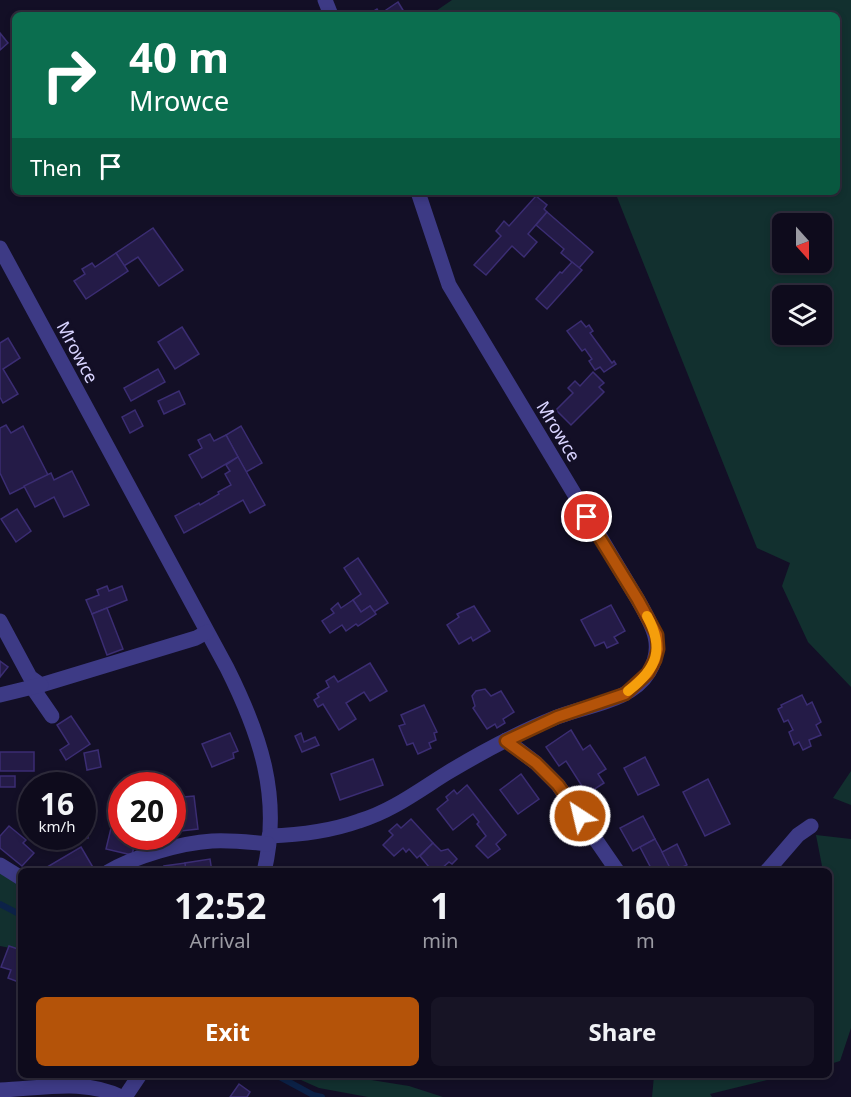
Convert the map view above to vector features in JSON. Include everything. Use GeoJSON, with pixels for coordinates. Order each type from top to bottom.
{"type":"FeatureCollection","features":[{"type":"Feature","properties":{"kind":"street","name":"Mrowce"},"geometry":{"type":"LineString","coordinates":[[269,840],[360,821],[401,803],[448,773],[506,741],[557,717],[625,694],[648,673],[658,649],[657,635],[638,600],[449,285],[419,195]]}},
{"type":"Feature","properties":{"kind":"street","name":"Mrowce"},"geometry":{"type":"LineString","coordinates":[[0,248],[247,709],[259,744],[268,792],[269,840],[265,868]]}},
{"type":"Feature","properties":{"kind":"street"},"geometry":{"type":"LineString","coordinates":[[0,621],[52,716]]}},
{"type":"Feature","properties":{"kind":"street"},"geometry":{"type":"LineString","coordinates":[[0,695],[196,638],[207,632]]}},
{"type":"Feature","properties":{"kind":"street"},"geometry":{"type":"LineString","coordinates":[[506,741],[536,763],[558,785],[615,868]]}},
{"type":"Feature","properties":{"kind":"street"},"geometry":{"type":"LineString","coordinates":[[769,868],[798,835],[811,826]]}},
{"type":"Feature","properties":{"kind":"street"},"geometry":{"type":"LineString","coordinates":[[118,868],[156,852],[210,841],[269,840]]}},
{"type":"Feature","properties":{"kind":"street"},"geometry":{"type":"LineString","coordinates":[[0,865],[18,876]]}},
{"type":"Feature","properties":{"kind":"street"},"geometry":{"type":"LineString","coordinates":[[6,1092],[79,1086],[123,1097],[137,1078]]}},
{"type":"Feature","properties":{"kind":"green space"},"geometry":{"type":"Polygon","coordinates":[[[452,0],[851,0],[851,687],[808,642],[782,586],[790,563],[757,548],[616,195],[840,195],[840,12],[434,12],[452,0]]]}},
{"type":"Feature","properties":{"kind":"green space"},"geometry":{"type":"Polygon","coordinates":[[[851,771],[851,805],[833,798],[851,771]]]}},
{"type":"Feature","properties":{"kind":"green space"},"geometry":{"type":"Polygon","coordinates":[[[816,835],[851,839],[851,1028],[840,1061],[832,1063],[832,868],[822,868],[816,835]]]}},
{"type":"Feature","properties":{"kind":"green space"},"geometry":{"type":"Polygon","coordinates":[[[0,871],[18,882],[18,949],[0,946],[0,871]]]}},
{"type":"Feature","properties":{"kind":"green space"},"geometry":{"type":"Polygon","coordinates":[[[296,1078],[359,1078],[409,1086],[443,1097],[368,1097],[319,1088],[296,1078]]]}},
{"type":"Feature","properties":{"kind":"green space"},"geometry":{"type":"Polygon","coordinates":[[[654,1078],[775,1078],[710,1094],[712,1097],[652,1097],[654,1078]]]}},
{"type":"Feature","properties":{"kind":"building"},"geometry":{"type":"Polygon","coordinates":[[[398,2],[404,12],[383,12],[398,2]]]}},
{"type":"Feature","properties":{"kind":"building"},"geometry":{"type":"Polygon","coordinates":[[[0,33],[8,43],[0,50],[0,33]]]}},
{"type":"Feature","properties":{"kind":"building"},"geometry":{"type":"Polygon","coordinates":[[[536,196],[547,205],[544,209],[547,212],[528,234],[537,242],[524,257],[512,246],[486,275],[474,265],[501,236],[496,231],[504,221],[509,226],[536,196]]]}},
{"type":"Feature","properties":{"kind":"building"},"geometry":{"type":"Polygon","coordinates":[[[547,212],[593,252],[579,268],[561,253],[564,249],[536,225],[547,212]]]}},
{"type":"Feature","properties":{"kind":"building"},"geometry":{"type":"Polygon","coordinates":[[[153,228],[183,270],[159,286],[138,257],[124,266],[116,253],[153,228]]]}},
{"type":"Feature","properties":{"kind":"building"},"geometry":{"type":"Polygon","coordinates":[[[116,253],[128,271],[86,299],[74,281],[85,274],[82,269],[92,263],[95,267],[116,253]]]}},
{"type":"Feature","properties":{"kind":"building"},"geometry":{"type":"Polygon","coordinates":[[[572,262],[582,270],[547,309],[536,299],[572,262]]]}},
{"type":"Feature","properties":{"kind":"building"},"geometry":{"type":"Polygon","coordinates":[[[581,321],[586,327],[589,325],[593,331],[590,333],[612,363],[614,361],[616,364],[604,372],[600,367],[595,370],[589,361],[592,359],[585,349],[582,351],[567,331],[581,321]]]}},
{"type":"Feature","properties":{"kind":"building"},"geometry":{"type":"Polygon","coordinates":[[[182,327],[199,354],[175,369],[158,342],[182,327]]]}},
{"type":"Feature","properties":{"kind":"building"},"geometry":{"type":"Polygon","coordinates":[[[8,338],[20,358],[3,369],[18,394],[3,403],[0,397],[0,343],[8,338]]]}},
{"type":"Feature","properties":{"kind":"building"},"geometry":{"type":"Polygon","coordinates":[[[158,369],[165,382],[131,401],[124,388],[158,369]]]}},
{"type":"Feature","properties":{"kind":"building"},"geometry":{"type":"Polygon","coordinates":[[[593,372],[604,383],[599,387],[604,392],[571,425],[556,410],[573,393],[568,388],[575,381],[580,386],[593,372]]]}},
{"type":"Feature","properties":{"kind":"building"},"geometry":{"type":"Polygon","coordinates":[[[179,391],[185,404],[164,414],[158,401],[179,391]]]}},
{"type":"Feature","properties":{"kind":"building"},"geometry":{"type":"Polygon","coordinates":[[[135,410],[143,426],[130,433],[122,417],[135,410]]]}},
{"type":"Feature","properties":{"kind":"building"},"geometry":{"type":"Polygon","coordinates":[[[6,425],[11,433],[23,426],[48,475],[10,494],[0,473],[0,428],[6,425]]]}},
{"type":"Feature","properties":{"kind":"building"},"geometry":{"type":"Polygon","coordinates":[[[241,426],[262,463],[246,472],[226,435],[241,426]]]}},
{"type":"Feature","properties":{"kind":"building"},"geometry":{"type":"Polygon","coordinates":[[[210,434],[214,441],[226,435],[238,457],[202,478],[189,455],[202,448],[198,440],[210,434]]]}},
{"type":"Feature","properties":{"kind":"building"},"geometry":{"type":"Polygon","coordinates":[[[238,457],[265,505],[250,513],[243,500],[184,533],[175,516],[199,503],[200,505],[231,485],[225,474],[230,471],[226,465],[238,457]]]}},
{"type":"Feature","properties":{"kind":"building"},"geometry":{"type":"Polygon","coordinates":[[[72,471],[89,505],[64,517],[54,497],[35,507],[24,486],[51,473],[54,480],[72,471]]]}},
{"type":"Feature","properties":{"kind":"building"},"geometry":{"type":"Polygon","coordinates":[[[17,509],[31,531],[16,542],[1,519],[17,509]]]}},
{"type":"Feature","properties":{"kind":"building"},"geometry":{"type":"Polygon","coordinates":[[[358,558],[388,603],[374,612],[370,606],[361,612],[353,600],[361,594],[344,568],[358,558]]]}},
{"type":"Feature","properties":{"kind":"building"},"geometry":{"type":"Polygon","coordinates":[[[107,586],[109,591],[122,586],[127,600],[92,614],[86,600],[99,595],[97,590],[107,586]]]}},
{"type":"Feature","properties":{"kind":"building"},"geometry":{"type":"Polygon","coordinates":[[[353,600],[361,612],[370,606],[376,614],[346,631],[342,625],[330,633],[322,621],[334,613],[331,609],[338,603],[341,608],[353,600]]]}},
{"type":"Feature","properties":{"kind":"building"},"geometry":{"type":"Polygon","coordinates":[[[611,605],[625,631],[614,637],[618,643],[607,648],[604,642],[595,646],[581,620],[611,605]]]}},
{"type":"Feature","properties":{"kind":"building"},"geometry":{"type":"Polygon","coordinates":[[[474,606],[490,631],[473,641],[471,637],[459,644],[447,625],[459,617],[457,614],[474,606]]]}},
{"type":"Feature","properties":{"kind":"building"},"geometry":{"type":"Polygon","coordinates":[[[107,608],[123,649],[107,655],[92,614],[107,608]]]}},
{"type":"Feature","properties":{"kind":"building"},"geometry":{"type":"Polygon","coordinates":[[[0,661],[8,667],[0,677],[0,661]]]}},
{"type":"Feature","properties":{"kind":"building"},"geometry":{"type":"Polygon","coordinates":[[[370,663],[387,691],[370,701],[364,692],[346,703],[356,719],[339,730],[323,704],[318,707],[314,700],[319,697],[317,694],[329,687],[326,681],[334,676],[338,682],[370,663]]]}},
{"type":"Feature","properties":{"kind":"building"},"geometry":{"type":"Polygon","coordinates":[[[485,689],[491,696],[501,691],[514,712],[503,719],[505,723],[497,728],[495,724],[487,729],[473,708],[475,706],[472,696],[476,691],[485,689]]]}},
{"type":"Feature","properties":{"kind":"building"},"geometry":{"type":"Polygon","coordinates":[[[802,695],[807,705],[812,702],[821,722],[816,725],[821,735],[809,740],[811,746],[803,750],[799,742],[794,745],[789,732],[793,730],[788,720],[784,722],[778,709],[782,707],[781,705],[802,695]]]}},
{"type":"Feature","properties":{"kind":"building"},"geometry":{"type":"Polygon","coordinates":[[[424,705],[437,732],[434,733],[436,740],[429,743],[431,748],[418,754],[413,743],[407,745],[399,726],[405,724],[401,715],[424,705]]]}},
{"type":"Feature","properties":{"kind":"building"},"geometry":{"type":"Polygon","coordinates":[[[71,716],[90,744],[66,760],[60,750],[69,744],[57,725],[71,716]]]}},
{"type":"Feature","properties":{"kind":"building"},"geometry":{"type":"Polygon","coordinates":[[[571,730],[583,750],[590,745],[606,769],[598,774],[604,783],[587,794],[566,761],[559,766],[546,747],[571,730]]]}},
{"type":"Feature","properties":{"kind":"building"},"geometry":{"type":"Polygon","coordinates":[[[230,733],[238,751],[233,753],[234,758],[212,767],[202,744],[230,733]]]}},
{"type":"Feature","properties":{"kind":"building"},"geometry":{"type":"Polygon","coordinates":[[[301,733],[304,742],[315,737],[319,745],[302,752],[295,736],[301,733]]]}},
{"type":"Feature","properties":{"kind":"building"},"geometry":{"type":"Polygon","coordinates":[[[98,750],[101,767],[87,770],[84,753],[98,750]]]}},
{"type":"Feature","properties":{"kind":"building"},"geometry":{"type":"Polygon","coordinates":[[[0,752],[34,752],[34,771],[0,771],[0,752]]]}},
{"type":"Feature","properties":{"kind":"building"},"geometry":{"type":"Polygon","coordinates":[[[645,757],[659,785],[638,795],[624,768],[645,757]]]}},
{"type":"Feature","properties":{"kind":"building"},"geometry":{"type":"Polygon","coordinates":[[[373,759],[383,785],[340,800],[331,774],[373,759]]]}},
{"type":"Feature","properties":{"kind":"building"},"geometry":{"type":"Polygon","coordinates":[[[521,774],[539,799],[518,814],[500,790],[521,774]]]}},
{"type":"Feature","properties":{"kind":"building"},"geometry":{"type":"Polygon","coordinates":[[[0,776],[15,776],[15,787],[0,787],[0,776]]]}},
{"type":"Feature","properties":{"kind":"building"},"geometry":{"type":"Polygon","coordinates":[[[708,779],[730,824],[705,836],[683,792],[708,779]]]}},
{"type":"Feature","properties":{"kind":"building"},"geometry":{"type":"Polygon","coordinates":[[[467,785],[506,835],[496,844],[500,849],[488,858],[476,846],[486,836],[473,814],[453,830],[437,809],[448,800],[446,797],[454,790],[457,794],[467,785]]]}},
{"type":"Feature","properties":{"kind":"building"},"geometry":{"type":"Polygon","coordinates":[[[194,796],[198,829],[186,830],[186,797],[194,796]]]}},
{"type":"Feature","properties":{"kind":"building"},"geometry":{"type":"Polygon","coordinates":[[[643,816],[655,839],[633,851],[620,828],[643,816]]]}},
{"type":"Feature","properties":{"kind":"building"},"geometry":{"type":"Polygon","coordinates":[[[411,819],[433,843],[417,858],[409,849],[406,852],[403,848],[394,856],[383,845],[393,835],[389,831],[397,824],[401,828],[411,819]]]}},
{"type":"Feature","properties":{"kind":"building"},"geometry":{"type":"Polygon","coordinates":[[[9,826],[18,833],[18,850],[31,850],[34,853],[22,866],[0,848],[0,836],[9,826]]]}},
{"type":"Feature","properties":{"kind":"building"},"geometry":{"type":"Polygon","coordinates":[[[655,839],[670,866],[651,868],[640,847],[655,839]]]}},
{"type":"Feature","properties":{"kind":"building"},"geometry":{"type":"Polygon","coordinates":[[[433,843],[441,851],[448,849],[457,859],[442,868],[428,868],[420,856],[433,843]]]}},
{"type":"Feature","properties":{"kind":"building"},"geometry":{"type":"Polygon","coordinates":[[[677,844],[687,865],[681,868],[670,868],[662,852],[677,844]]]}},
{"type":"Feature","properties":{"kind":"building"},"geometry":{"type":"Polygon","coordinates":[[[76,850],[83,850],[93,868],[45,868],[76,850]]]}},
{"type":"Feature","properties":{"kind":"building"},"geometry":{"type":"Polygon","coordinates":[[[110,850],[133,850],[132,855],[110,850]]]}},
{"type":"Feature","properties":{"kind":"building"},"geometry":{"type":"Polygon","coordinates":[[[210,859],[211,868],[186,868],[185,863],[210,859]]]}},
{"type":"Feature","properties":{"kind":"building"},"geometry":{"type":"Polygon","coordinates":[[[185,863],[186,868],[164,868],[164,866],[185,863]]]}},
{"type":"Feature","properties":{"kind":"building"},"geometry":{"type":"Polygon","coordinates":[[[9,946],[18,949],[18,982],[8,978],[11,970],[1,967],[9,946]]]}},
{"type":"Feature","properties":{"kind":"building"},"geometry":{"type":"Polygon","coordinates":[[[239,1084],[250,1092],[247,1097],[230,1097],[239,1084]]]}},
{"type":"Feature","properties":{"kind":"waterway"},"geometry":{"type":"LineString","coordinates":[[0,904],[18,913]]}},
{"type":"Feature","properties":{"kind":"waterway"},"geometry":{"type":"LineString","coordinates":[[282,1078],[313,1095],[322,1097]]}},
{"type":"Feature","properties":{"kind":"slow traffic"},"geometry":{"type":"LineString","coordinates":[[628,691],[648,673],[658,649],[657,635],[647,616]]}},
{"type":"Feature","properties":{"kind":"route"},"geometry":{"type":"LineString","coordinates":[[580,816],[558,785],[536,763],[506,741],[557,717],[625,694],[648,673],[655,660],[658,649],[657,635],[587,517]]}}]}
